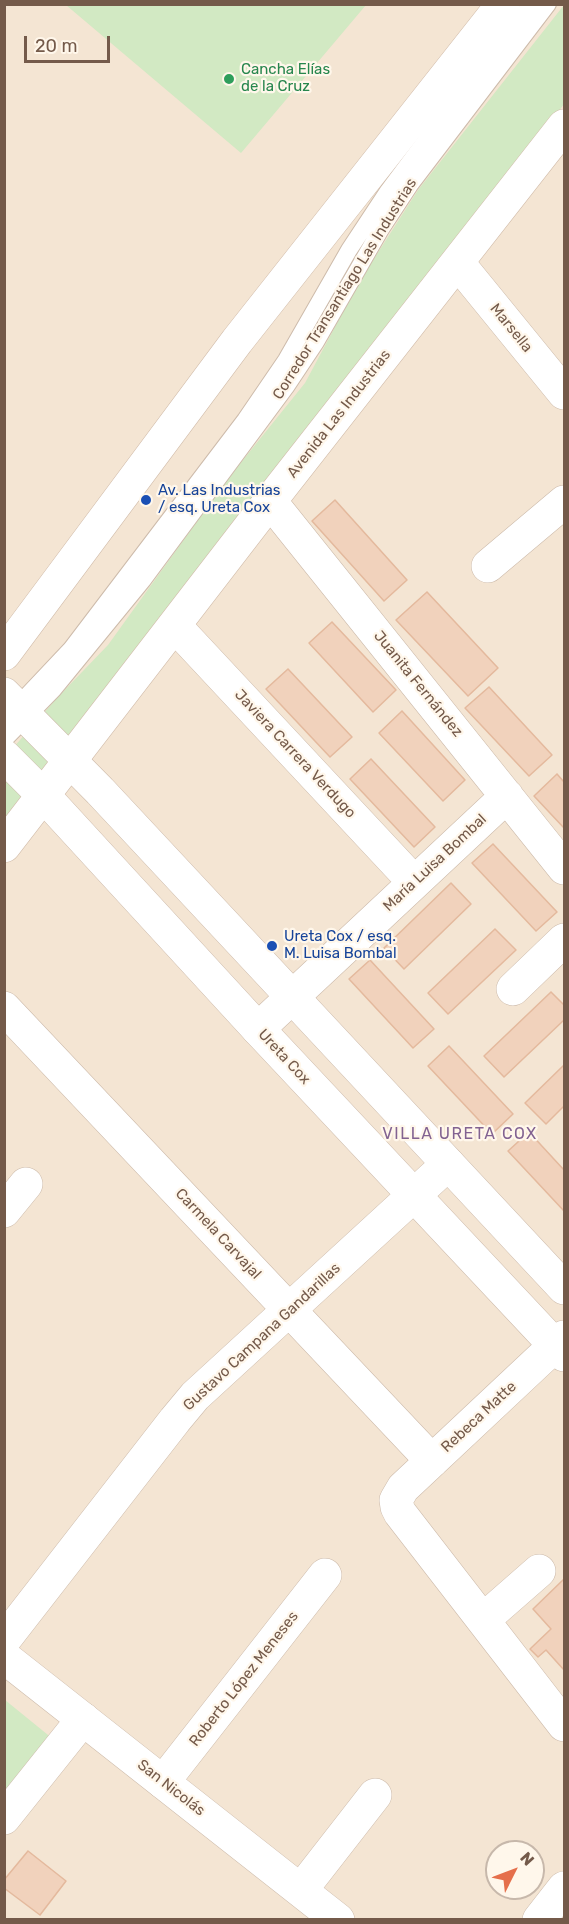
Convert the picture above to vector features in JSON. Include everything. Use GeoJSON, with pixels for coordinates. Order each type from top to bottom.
{"type":"FeatureCollection","features":[{"type":"Feature","properties":{"kind":"street"},"geometry":{"type":"LineString","coordinates":[[4,654],[237,341],[503,4]]}},
{"type":"Feature","properties":{"kind":"street","name":"Avenida Las Industrias"},"geometry":{"type":"LineString","coordinates":[[4,846],[270,501],[564,126]]}},
{"type":"Feature","properties":{"kind":"street","name":"Marsella"},"geometry":{"type":"LineString","coordinates":[[458,263],[564,393]]}},
{"type":"Feature","properties":{"kind":"street","name":"Juanita Fernández"},"geometry":{"type":"LineString","coordinates":[[270,501],[564,868]]}},
{"type":"Feature","properties":{"kind":"street"},"geometry":{"type":"LineString","coordinates":[[488,566],[564,502]]}},
{"type":"Feature","properties":{"kind":"street","name":"Javiera Carrera Verdugo"},"geometry":{"type":"LineString","coordinates":[[175,626],[414,882]]}},
{"type":"Feature","properties":{"kind":"street"},"geometry":{"type":"LineString","coordinates":[[14,710],[72,760],[564,1288]]}},
{"type":"Feature","properties":{"kind":"street","name":"Ureta Cox"},"geometry":{"type":"LineString","coordinates":[[4,756],[44,796],[414,1196],[561,1346]]}},
{"type":"Feature","properties":{"kind":"street","name":"María Luisa Bombal"},"geometry":{"type":"LineString","coordinates":[[258,1029],[507,796]]}},
{"type":"Feature","properties":{"kind":"street"},"geometry":{"type":"LineString","coordinates":[[513,989],[564,940]]}},
{"type":"Feature","properties":{"kind":"street","name":"Carmela Carvajal"},"geometry":{"type":"LineString","coordinates":[[4,1008],[432,1461]]}},
{"type":"Feature","properties":{"kind":"street","name":"Gustavo Campana Gandarillas"},"geometry":{"type":"LineString","coordinates":[[4,1640],[195,1396],[448,1164]]}},
{"type":"Feature","properties":{"kind":"street"},"geometry":{"type":"LineString","coordinates":[[4,1211],[26,1184]]}},
{"type":"Feature","properties":{"kind":"street","name":"Rebeca Matte"},"geometry":{"type":"LineString","coordinates":[[483,1620],[400,1513],[396,1500],[403,1488],[561,1346]]}},
{"type":"Feature","properties":{"kind":"street"},"geometry":{"type":"LineString","coordinates":[[539,1571],[483,1620],[564,1725]]}},
{"type":"Feature","properties":{"kind":"street","name":"Roberto López Meneses"},"geometry":{"type":"LineString","coordinates":[[163,1782],[325,1575]]}},
{"type":"Feature","properties":{"kind":"street","name":"San Nicolás"},"geometry":{"type":"LineString","coordinates":[[4,1657],[338,1920]]}},
{"type":"Feature","properties":{"kind":"street"},"geometry":{"type":"LineString","coordinates":[[4,1818],[83,1719]]}},
{"type":"Feature","properties":{"kind":"street"},"geometry":{"type":"LineString","coordinates":[[301,1890],[375,1795]]}},
{"type":"Feature","properties":{"kind":"street"},"geometry":{"type":"LineString","coordinates":[[539,1920],[564,1888]]}},
{"type":"Feature","properties":{"kind":"lane","name":"Corredor Transantiago Las Industrias"},"geometry":{"type":"LineString","coordinates":[[4,740],[14,710],[71,649],[245,420],[286,360],[349,250],[388,191],[531,4]]}},
{"type":"Feature","properties":{"kind":"lane","name":"Corredor Transantiago Las Industrias"},"geometry":{"type":"LineString","coordinates":[[14,710],[95,641],[143,580],[286,387],[316,342],[410,185],[548,4]]}},
{"type":"Feature","properties":{"kind":"shaded area"},"geometry":{"type":"Polygon","coordinates":[[[5,5],[564,5],[564,1919],[5,1920],[5,5]]]}},
{"type":"Feature","properties":{"kind":"green space","name":"Cancha Elías de la Cruz"},"geometry":{"type":"Polygon","coordinates":[[[66,5],[366,5],[241,153],[66,5]]]}},
{"type":"Feature","properties":{"kind":"green space"},"geometry":{"type":"Polygon","coordinates":[[[564,5],[564,104],[491,203],[5,828],[5,757],[108,645],[226,481],[305,383],[359,282],[418,190],[564,5]]]}},
{"type":"Feature","properties":{"kind":"green space"},"geometry":{"type":"Polygon","coordinates":[[[5,1700],[69,1752],[5,1834],[5,1700]]]}},
{"type":"Feature","properties":{"kind":"building"},"geometry":{"type":"Polygon","coordinates":[[[335,500],[407,580],[384,601],[312,521],[335,500]]]}},
{"type":"Feature","properties":{"kind":"building"},"geometry":{"type":"Polygon","coordinates":[[[427,592],[498,668],[468,696],[396,620],[427,592]]]}},
{"type":"Feature","properties":{"kind":"building"},"geometry":{"type":"Polygon","coordinates":[[[332,622],[396,690],[373,712],[309,643],[332,622]]]}},
{"type":"Feature","properties":{"kind":"building"},"geometry":{"type":"Polygon","coordinates":[[[288,669],[352,737],[330,757],[266,689],[288,669]]]}},
{"type":"Feature","properties":{"kind":"building"},"geometry":{"type":"Polygon","coordinates":[[[489,687],[552,755],[529,776],[465,708],[489,687]]]}},
{"type":"Feature","properties":{"kind":"building"},"geometry":{"type":"Polygon","coordinates":[[[402,711],[465,780],[443,801],[379,733],[402,711]]]}},
{"type":"Feature","properties":{"kind":"building"},"geometry":{"type":"Polygon","coordinates":[[[371,759],[435,827],[414,847],[350,779],[371,759]]]}},
{"type":"Feature","properties":{"kind":"building"},"geometry":{"type":"Polygon","coordinates":[[[557,774],[564,782],[564,828],[534,796],[557,774]]]}},
{"type":"Feature","properties":{"kind":"building"},"geometry":{"type":"Polygon","coordinates":[[[493,844],[557,912],[536,931],[472,863],[493,844]]]}},
{"type":"Feature","properties":{"kind":"building"},"geometry":{"type":"Polygon","coordinates":[[[451,883],[471,904],[404,969],[384,948],[451,883]]]}},
{"type":"Feature","properties":{"kind":"building"},"geometry":{"type":"Polygon","coordinates":[[[495,929],[516,950],[448,1014],[428,993],[495,929]]]}},
{"type":"Feature","properties":{"kind":"building"},"geometry":{"type":"Polygon","coordinates":[[[370,960],[434,1029],[413,1048],[349,979],[370,960]]]}},
{"type":"Feature","properties":{"kind":"building"},"geometry":{"type":"Polygon","coordinates":[[[551,992],[564,1005],[564,1020],[504,1077],[484,1056],[551,992]]]}},
{"type":"Feature","properties":{"kind":"building"},"geometry":{"type":"Polygon","coordinates":[[[449,1046],[513,1114],[492,1134],[428,1066],[449,1046]]]}},
{"type":"Feature","properties":{"kind":"building"},"geometry":{"type":"Polygon","coordinates":[[[564,1065],[564,1106],[546,1124],[525,1103],[564,1065]]]}},
{"type":"Feature","properties":{"kind":"building"},"geometry":{"type":"Polygon","coordinates":[[[529,1132],[564,1170],[564,1211],[508,1151],[529,1132]]]}},
{"type":"Feature","properties":{"kind":"building"},"geometry":{"type":"Polygon","coordinates":[[[564,1579],[564,1670],[546,1650],[538,1657],[530,1649],[551,1629],[533,1609],[564,1579]]]}},
{"type":"Feature","properties":{"kind":"building"},"geometry":{"type":"Polygon","coordinates":[[[28,1851],[66,1881],[40,1915],[4,1888],[4,1880],[28,1851]]]}},
{"type":"Feature","properties":{"kind":"place","name":"Cancha Elías de la Cruz"},"geometry":{"type":"Point","coordinates":[229,79]}},
{"type":"Feature","properties":{"kind":"place","name":"Av. Las Industrias / esq. Ureta Cox"},"geometry":{"type":"Point","coordinates":[146,500]}},
{"type":"Feature","properties":{"kind":"place","name":"Ureta Cox / esq. M. Luisa Bombal"},"geometry":{"type":"Point","coordinates":[272,946]}},
{"type":"Feature","properties":{"kind":"district","name":"VILLA URETA COX"},"geometry":{"type":"Point","coordinates":[460,1134]}}]}
